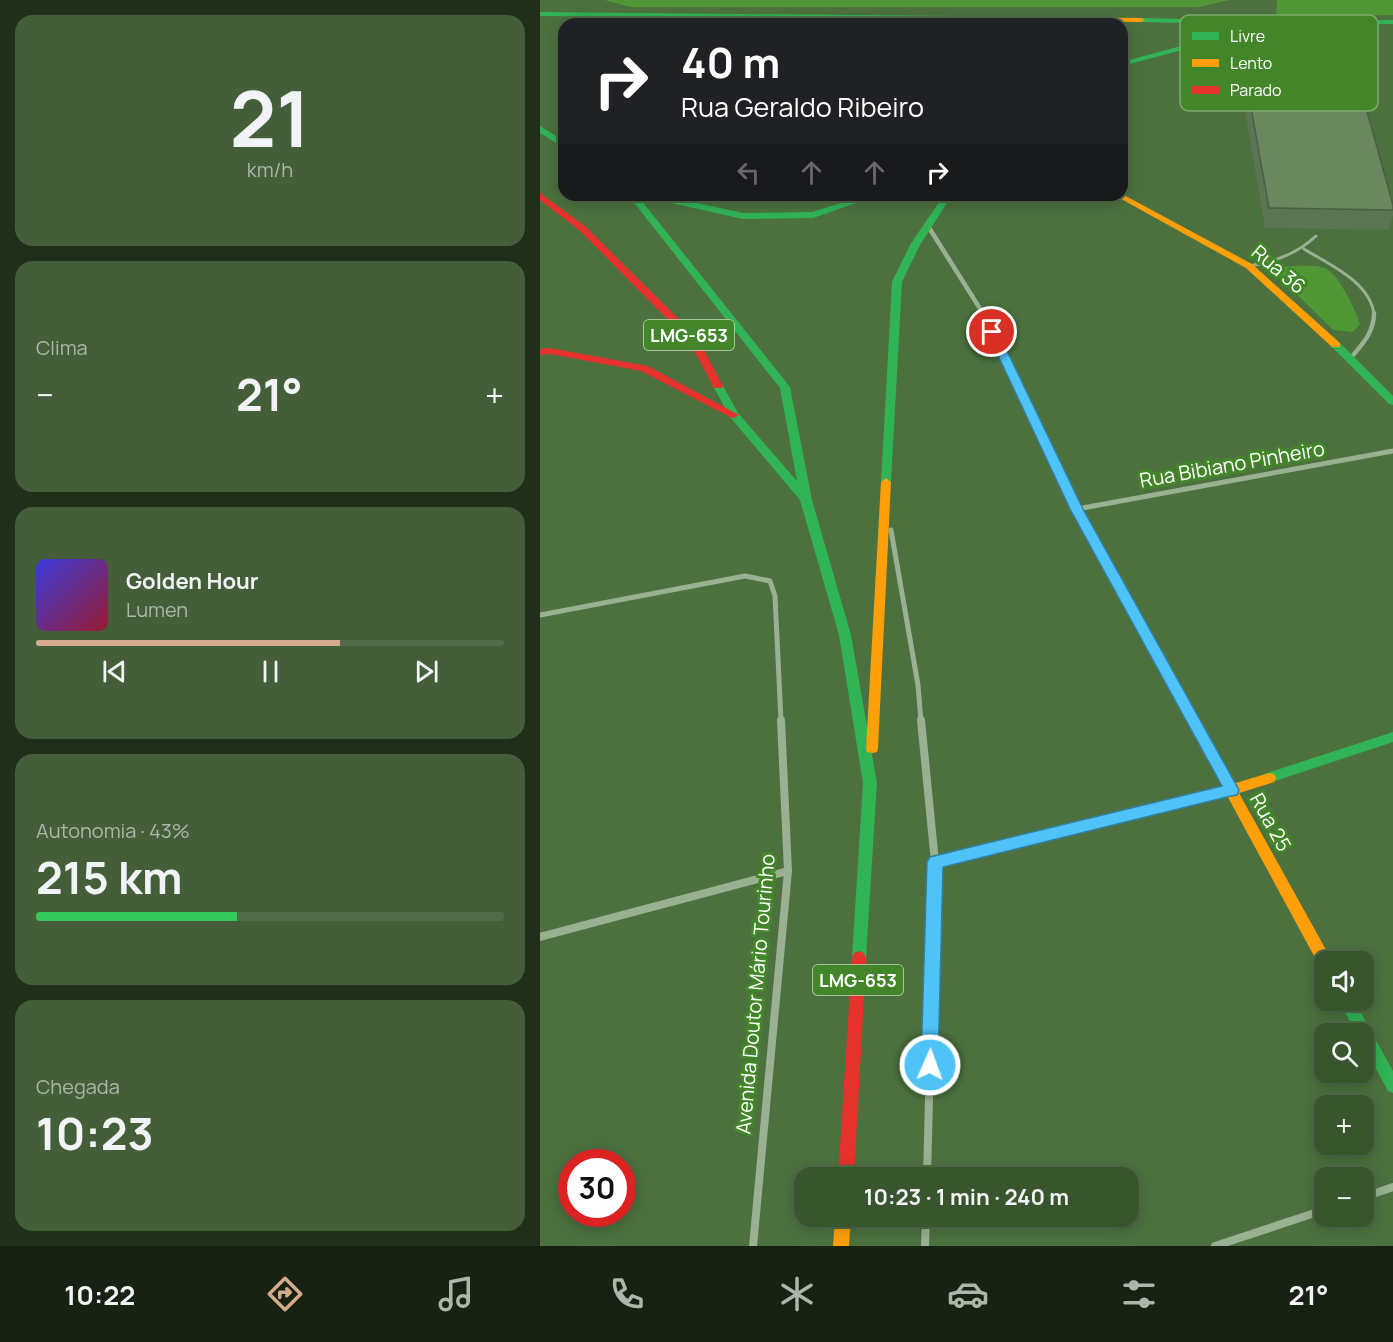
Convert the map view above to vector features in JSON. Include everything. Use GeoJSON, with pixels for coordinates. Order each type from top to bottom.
{"type":"FeatureCollection","features":[{"type":"Feature","properties":{"kind":"main road"},"geometry":{"type":"LineString","coordinates":[[540,14],[999,18]]}},
{"type":"Feature","properties":{"kind":"main road"},"geometry":{"type":"LineString","coordinates":[[1128,21],[1180,22]]}},
{"type":"Feature","properties":{"kind":"main road"},"geometry":{"type":"LineString","coordinates":[[1128,62],[1180,48]]}},
{"type":"Feature","properties":{"kind":"main road"},"geometry":{"type":"LineString","coordinates":[[540,129],[558,142]]}},
{"type":"Feature","properties":{"kind":"main road","name":"LMG-653"},"geometry":{"type":"LineString","coordinates":[[540,196],[582,228],[693,339],[734,415],[806,500]]}},
{"type":"Feature","properties":{"kind":"main road","name":"Rua 36"},"geometry":{"type":"LineString","coordinates":[[1128,200],[1217,246],[1249,266],[1393,402]]}},
{"type":"Feature","properties":{"kind":"main road","name":"LMG-653"},"geometry":{"type":"LineString","coordinates":[[637,201],[785,387],[806,500],[845,635],[870,783],[847,1167]]}},
{"type":"Feature","properties":{"kind":"main road"},"geometry":{"type":"LineString","coordinates":[[676,201],[743,216],[813,215],[856,201]]}},
{"type":"Feature","properties":{"kind":"main road"},"geometry":{"type":"LineString","coordinates":[[870,783],[897,282],[915,245],[944,201]]}},
{"type":"Feature","properties":{"kind":"main road"},"geometry":{"type":"LineString","coordinates":[[540,351],[644,368],[734,415]]}},
{"type":"Feature","properties":{"kind":"main road"},"geometry":{"type":"LineString","coordinates":[[1231,790],[1393,737]]}},
{"type":"Feature","properties":{"kind":"main road","name":"Rua 25"},"geometry":{"type":"LineString","coordinates":[[1231,790],[1319,951]]}},
{"type":"Feature","properties":{"kind":"main road"},"geometry":{"type":"LineString","coordinates":[[1352,1011],[1393,1086]]}},
{"type":"Feature","properties":{"kind":"main road"},"geometry":{"type":"LineString","coordinates":[[841,1246],[842,1227]]}},
{"type":"Feature","properties":{"kind":"street","name":"Rua 25"},"geometry":{"type":"LineString","coordinates":[[928,226],[983,312],[1077,509],[1231,790]]}},
{"type":"Feature","properties":{"kind":"street","name":"Rua Bibiano Pinheiro"},"geometry":{"type":"LineString","coordinates":[[1077,509],[1393,451]]}},
{"type":"Feature","properties":{"kind":"street"},"geometry":{"type":"LineString","coordinates":[[886,503],[918,685],[935,862],[927,1167]]}},
{"type":"Feature","properties":{"kind":"street","name":"Avenida Doutor Mário Tourinho"},"geometry":{"type":"LineString","coordinates":[[540,615],[725,578],[756,577],[770,581],[775,596],[788,871],[753,1246]]}},
{"type":"Feature","properties":{"kind":"street"},"geometry":{"type":"LineString","coordinates":[[935,862],[1231,790]]}},
{"type":"Feature","properties":{"kind":"street"},"geometry":{"type":"LineString","coordinates":[[540,937],[788,871]]}},
{"type":"Feature","properties":{"kind":"street"},"geometry":{"type":"LineString","coordinates":[[1374,1194],[1393,1187]]}},
{"type":"Feature","properties":{"kind":"street"},"geometry":{"type":"LineString","coordinates":[[1215,1246],[1314,1213]]}},
{"type":"Feature","properties":{"kind":"street"},"geometry":{"type":"LineString","coordinates":[[925,1246],[926,1227]]}},
{"type":"Feature","properties":{"kind":"lane"},"geometry":{"type":"LineString","coordinates":[[1249,266],[1271,262],[1304,249],[1316,236]]}},
{"type":"Feature","properties":{"kind":"lane"},"geometry":{"type":"LineString","coordinates":[[1304,249],[1351,279],[1370,301],[1375,312],[1374,323],[1350,359]]}},
{"type":"Feature","properties":{"kind":"green space"},"geometry":{"type":"Polygon","coordinates":[[[605,0],[1230,0],[1198,7],[630,7],[605,0]]]}},
{"type":"Feature","properties":{"kind":"green space"},"geometry":{"type":"Polygon","coordinates":[[[1277,0],[1393,0],[1393,15],[1276,15],[1277,0]]]}},
{"type":"Feature","properties":{"kind":"green space"},"geometry":{"type":"Polygon","coordinates":[[[1317,266],[1330,271],[1346,293],[1358,318],[1360,324],[1353,332],[1333,330],[1281,279],[1277,274],[1280,268],[1317,266]]]}},
{"type":"Feature","properties":{"kind":"building"},"geometry":{"type":"Polygon","coordinates":[[[1252,111],[1367,111],[1393,210],[1269,208],[1252,111]]]}},
{"type":"Feature","properties":{"kind":"traffic: fast"},"geometry":{"type":"LineString","coordinates":[[540,14],[961,18]]}},
{"type":"Feature","properties":{"kind":"traffic: fast"},"geometry":{"type":"LineString","coordinates":[[1141,20],[1180,21]]}},
{"type":"Feature","properties":{"kind":"traffic: fast"},"geometry":{"type":"LineString","coordinates":[[1378,22],[1393,22]]}},
{"type":"Feature","properties":{"kind":"traffic: fast"},"geometry":{"type":"LineString","coordinates":[[1128,62],[1180,48]]}},
{"type":"Feature","properties":{"kind":"traffic: fast"},"geometry":{"type":"LineString","coordinates":[[540,129],[558,141]]}},
{"type":"Feature","properties":{"kind":"traffic: fast"},"geometry":{"type":"LineString","coordinates":[[637,201],[785,387],[806,500],[845,635],[870,783],[859,958]]}},
{"type":"Feature","properties":{"kind":"traffic: fast"},"geometry":{"type":"LineString","coordinates":[[676,201],[743,216],[813,215],[856,201]]}},
{"type":"Feature","properties":{"kind":"traffic: fast"},"geometry":{"type":"LineString","coordinates":[[886,482],[897,282],[915,245],[944,201]]}},
{"type":"Feature","properties":{"kind":"traffic: fast"},"geometry":{"type":"LineString","coordinates":[[1336,345],[1393,402]]}},
{"type":"Feature","properties":{"kind":"traffic: fast"},"geometry":{"type":"LineString","coordinates":[[718,386],[734,415],[805,498]]}},
{"type":"Feature","properties":{"kind":"traffic: fast"},"geometry":{"type":"LineString","coordinates":[[1269,778],[1393,737]]}},
{"type":"Feature","properties":{"kind":"traffic: fast"},"geometry":{"type":"LineString","coordinates":[[1352,1011],[1393,1086]]}},
{"type":"Feature","properties":{"kind":"traffic: slow"},"geometry":{"type":"LineString","coordinates":[[1128,20],[1141,20]]}},
{"type":"Feature","properties":{"kind":"traffic: slow"},"geometry":{"type":"LineString","coordinates":[[1128,200],[1249,266],[1336,345]]}},
{"type":"Feature","properties":{"kind":"traffic: slow"},"geometry":{"type":"LineString","coordinates":[[872,748],[886,482]]}},
{"type":"Feature","properties":{"kind":"traffic: slow"},"geometry":{"type":"LineString","coordinates":[[1269,778],[1231,790],[1319,951]]}},
{"type":"Feature","properties":{"kind":"traffic: slow"},"geometry":{"type":"LineString","coordinates":[[841,1246],[842,1227]]}},
{"type":"Feature","properties":{"kind":"traffic: jam"},"geometry":{"type":"LineString","coordinates":[[540,196],[582,228],[693,339],[718,386]]}},
{"type":"Feature","properties":{"kind":"traffic: jam"},"geometry":{"type":"LineString","coordinates":[[540,352],[550,351],[644,368],[734,415]]}},
{"type":"Feature","properties":{"kind":"traffic: jam"},"geometry":{"type":"LineString","coordinates":[[847,1167],[859,958]]}},
{"type":"Feature","properties":{"kind":"route"},"geometry":{"type":"LineString","coordinates":[[930,1065],[935,862],[1231,790],[1077,509],[992,332]]}}]}
